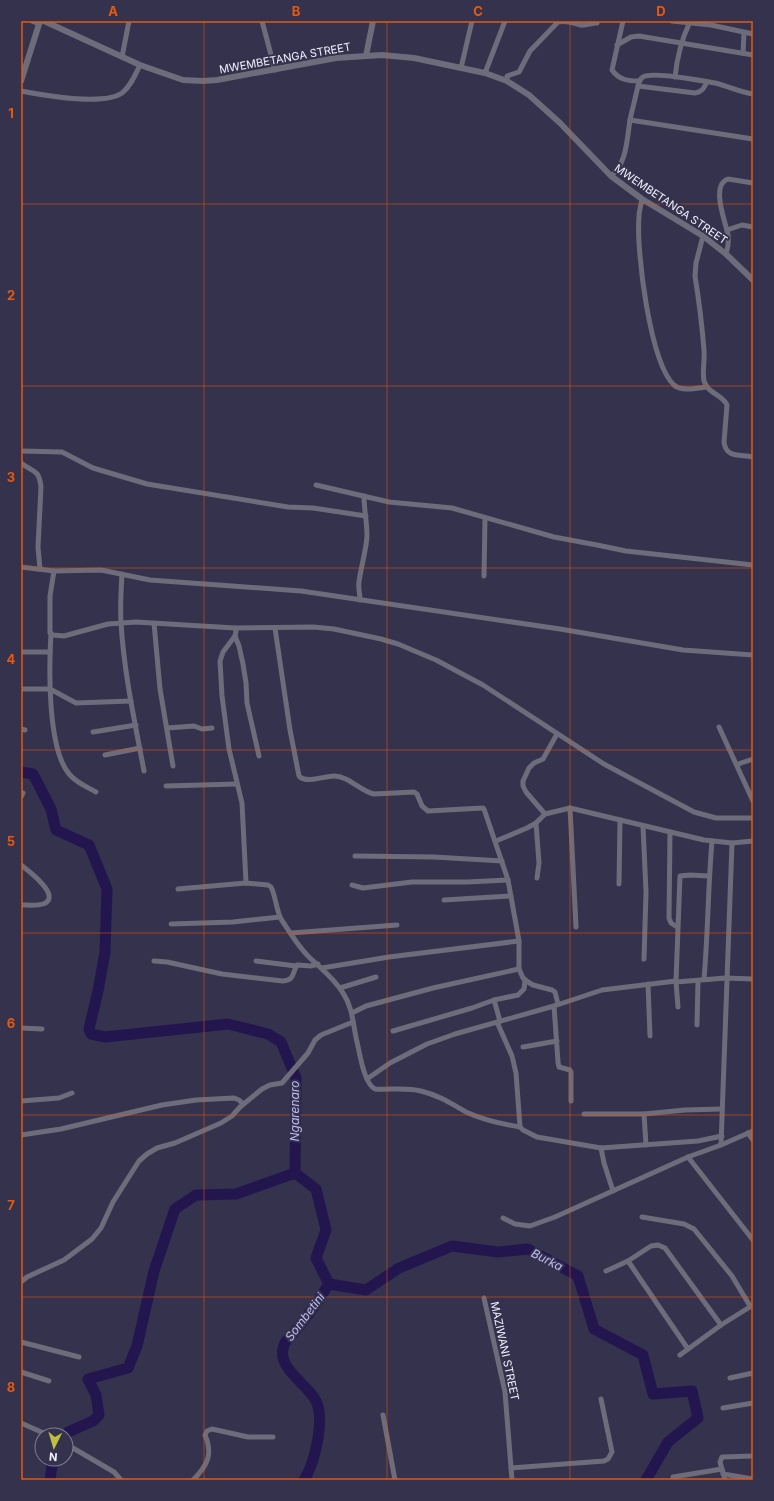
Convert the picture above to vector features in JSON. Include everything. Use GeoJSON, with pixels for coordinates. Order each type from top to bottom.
{"type":"FeatureCollection","features":[{"type":"Feature","properties":{"kind":"street"},"geometry":{"type":"LineString","coordinates":[[21,81],[41,22],[32,21]]}},
{"type":"Feature","properties":{"kind":"street"},"geometry":{"type":"LineString","coordinates":[[122,57],[130,21]]}},
{"type":"Feature","properties":{"kind":"street"},"geometry":{"type":"LineString","coordinates":[[262,21],[275,70]]}},
{"type":"Feature","properties":{"kind":"street"},"geometry":{"type":"LineString","coordinates":[[366,56],[373,21]]}},
{"type":"Feature","properties":{"kind":"street"},"geometry":{"type":"LineString","coordinates":[[461,68],[472,21]]}},
{"type":"Feature","properties":{"kind":"street"},"geometry":{"type":"LineString","coordinates":[[485,73],[505,21]]}},
{"type":"Feature","properties":{"kind":"street"},"geometry":{"type":"LineString","coordinates":[[507,81],[507,76],[519,72],[530,51],[554,24],[560,21],[571,21],[583,25],[597,23]]}},
{"type":"Feature","properties":{"kind":"street"},"geometry":{"type":"LineString","coordinates":[[623,21],[612,70],[618,76],[625,80],[639,84],[696,93],[700,93],[707,82]]}},
{"type":"Feature","properties":{"kind":"street"},"geometry":{"type":"LineString","coordinates":[[672,21],[689,24],[711,25],[744,34],[753,34]]}},
{"type":"Feature","properties":{"kind":"street","name":"MWEMBETANGA STREET"},"geometry":{"type":"LineString","coordinates":[[41,22],[140,65],[183,80],[217,80],[336,58],[382,55],[414,58],[485,73],[507,81],[530,95],[560,123],[610,176],[642,199],[703,236],[726,254],[753,280]]}},
{"type":"Feature","properties":{"kind":"street"},"geometry":{"type":"LineString","coordinates":[[675,77],[676,62],[681,42],[689,24]]}},
{"type":"Feature","properties":{"kind":"street"},"geometry":{"type":"LineString","coordinates":[[743,53],[744,34]]}},
{"type":"Feature","properties":{"kind":"street"},"geometry":{"type":"LineString","coordinates":[[617,45],[631,37],[639,36],[753,55]]}},
{"type":"Feature","properties":{"kind":"street"},"geometry":{"type":"LineString","coordinates":[[21,91],[58,98],[107,98],[120,94],[129,86],[140,65]]}},
{"type":"Feature","properties":{"kind":"street"},"geometry":{"type":"LineString","coordinates":[[610,176],[617,169],[626,148],[630,120],[642,77],[648,75],[675,77],[707,82],[753,94]]}},
{"type":"Feature","properties":{"kind":"street"},"geometry":{"type":"LineString","coordinates":[[630,120],[753,139]]}},
{"type":"Feature","properties":{"kind":"street"},"geometry":{"type":"LineString","coordinates":[[726,254],[729,244],[720,200],[722,184],[724,180],[728,179],[753,183]]}},
{"type":"Feature","properties":{"kind":"street"},"geometry":{"type":"LineString","coordinates":[[642,199],[638,223],[642,271],[647,310],[654,340],[663,366],[675,386],[686,389],[707,387]]}},
{"type":"Feature","properties":{"kind":"street"},"geometry":{"type":"LineString","coordinates":[[727,230],[742,225],[753,227]]}},
{"type":"Feature","properties":{"kind":"street"},"geometry":{"type":"LineString","coordinates":[[703,236],[696,264],[695,276],[704,352],[703,372],[707,387],[710,391],[724,400],[727,405],[724,447],[727,451],[736,455],[753,457]]}},
{"type":"Feature","properties":{"kind":"street"},"geometry":{"type":"LineString","coordinates":[[21,451],[36,450],[46,452],[62,452],[93,468],[147,484],[288,507],[313,508],[366,516]]}},
{"type":"Feature","properties":{"kind":"street"},"geometry":{"type":"LineString","coordinates":[[21,464],[38,473],[40,478],[38,547],[40,569]]}},
{"type":"Feature","properties":{"kind":"street"},"geometry":{"type":"LineString","coordinates":[[316,485],[389,502],[452,508],[554,537],[626,551],[753,565]]}},
{"type":"Feature","properties":{"kind":"street"},"geometry":{"type":"LineString","coordinates":[[360,600],[359,583],[366,550],[367,520],[364,506],[364,496]]}},
{"type":"Feature","properties":{"kind":"street"},"geometry":{"type":"LineString","coordinates":[[484,576],[485,518]]}},
{"type":"Feature","properties":{"kind":"street"},"geometry":{"type":"LineString","coordinates":[[21,567],[54,571],[101,570],[150,580],[301,591],[560,629],[683,650],[753,655]]}},
{"type":"Feature","properties":{"kind":"street"},"geometry":{"type":"LineString","coordinates":[[54,571],[49,611],[51,633],[50,690],[58,752],[70,775],[81,784],[96,792]]}},
{"type":"Feature","properties":{"kind":"street"},"geometry":{"type":"LineString","coordinates":[[122,574],[121,623],[131,701],[144,771]]}},
{"type":"Feature","properties":{"kind":"street"},"geometry":{"type":"LineString","coordinates":[[51,633],[53,635],[64,636],[100,625],[121,623],[154,623],[235,628],[313,627],[334,629],[398,644],[436,660],[483,685],[604,764],[694,812],[716,818],[753,818]]}},
{"type":"Feature","properties":{"kind":"street"},"geometry":{"type":"LineString","coordinates":[[154,623],[160,689],[173,766]]}},
{"type":"Feature","properties":{"kind":"street"},"geometry":{"type":"LineString","coordinates":[[235,628],[235,636],[243,664],[247,703],[259,756]]}},
{"type":"Feature","properties":{"kind":"street"},"geometry":{"type":"LineString","coordinates":[[276,628],[290,730],[299,776],[301,779],[306,780],[336,776],[347,779],[368,793],[414,792],[417,794],[422,806],[428,811],[483,808],[486,812],[508,880],[519,941],[519,969],[525,980],[533,985],[555,992],[559,1067],[570,1070],[571,1072],[571,1101]]}},
{"type":"Feature","properties":{"kind":"street"},"geometry":{"type":"LineString","coordinates":[[235,636],[223,652],[220,661],[229,749],[242,803],[246,883]]}},
{"type":"Feature","properties":{"kind":"street"},"geometry":{"type":"LineString","coordinates":[[21,652],[50,652]]}},
{"type":"Feature","properties":{"kind":"street"},"geometry":{"type":"LineString","coordinates":[[21,689],[50,690],[76,703],[131,701]]}},
{"type":"Feature","properties":{"kind":"street"},"geometry":{"type":"LineString","coordinates":[[93,732],[136,725]]}},
{"type":"Feature","properties":{"kind":"street"},"geometry":{"type":"LineString","coordinates":[[167,728],[194,726],[212,728]]}},
{"type":"Feature","properties":{"kind":"street"},"geometry":{"type":"LineString","coordinates":[[719,727],[753,801]]}},
{"type":"Feature","properties":{"kind":"street"},"geometry":{"type":"LineString","coordinates":[[545,814],[526,792],[523,786],[523,781],[529,768],[534,763],[543,759],[558,734]]}},
{"type":"Feature","properties":{"kind":"street"},"geometry":{"type":"LineString","coordinates":[[105,755],[140,748]]}},
{"type":"Feature","properties":{"kind":"street"},"geometry":{"type":"LineString","coordinates":[[737,765],[753,760]]}},
{"type":"Feature","properties":{"kind":"street"},"geometry":{"type":"LineString","coordinates":[[166,786],[237,784]]}},
{"type":"Feature","properties":{"kind":"street"},"geometry":{"type":"LineString","coordinates":[[496,841],[536,823],[545,814],[570,808],[712,841],[732,843],[753,841]]}},
{"type":"Feature","properties":{"kind":"street"},"geometry":{"type":"LineString","coordinates":[[570,808],[576,927]]}},
{"type":"Feature","properties":{"kind":"street"},"geometry":{"type":"LineString","coordinates":[[620,820],[620,884]]}},
{"type":"Feature","properties":{"kind":"street"},"geometry":{"type":"LineString","coordinates":[[536,823],[539,863],[537,878]]}},
{"type":"Feature","properties":{"kind":"street"},"geometry":{"type":"LineString","coordinates":[[643,826],[646,892],[644,959]]}},
{"type":"Feature","properties":{"kind":"street"},"geometry":{"type":"LineString","coordinates":[[670,832],[669,918],[677,927]]}},
{"type":"Feature","properties":{"kind":"street"},"geometry":{"type":"LineString","coordinates":[[704,979],[708,939],[709,876],[712,841]]}},
{"type":"Feature","properties":{"kind":"street"},"geometry":{"type":"LineString","coordinates":[[721,1146],[732,843]]}},
{"type":"Feature","properties":{"kind":"street"},"geometry":{"type":"LineString","coordinates":[[355,856],[434,857],[502,861]]}},
{"type":"Feature","properties":{"kind":"street"},"geometry":{"type":"LineString","coordinates":[[21,865],[48,889],[50,898],[42,904],[21,905]]}},
{"type":"Feature","properties":{"kind":"street"},"geometry":{"type":"LineString","coordinates":[[678,1007],[676,982],[680,876],[709,876]]}},
{"type":"Feature","properties":{"kind":"street"},"geometry":{"type":"LineString","coordinates":[[352,885],[363,888],[412,882],[508,880]]}},
{"type":"Feature","properties":{"kind":"street"},"geometry":{"type":"LineString","coordinates":[[178,889],[246,883],[268,885],[271,887],[280,917],[307,955],[320,966],[343,993],[352,1013],[354,1029],[367,1079],[372,1088],[401,1088],[421,1091],[438,1097],[466,1112],[520,1127],[537,1137],[601,1148],[698,1141],[722,1136]]}},
{"type":"Feature","properties":{"kind":"street"},"geometry":{"type":"LineString","coordinates":[[444,900],[511,896]]}},
{"type":"Feature","properties":{"kind":"street"},"geometry":{"type":"LineString","coordinates":[[171,924],[233,922],[280,917]]}},
{"type":"Feature","properties":{"kind":"street"},"geometry":{"type":"LineString","coordinates":[[291,933],[396,925]]}},
{"type":"Feature","properties":{"kind":"street"},"geometry":{"type":"LineString","coordinates":[[256,961],[296,966],[320,966],[519,941]]}},
{"type":"Feature","properties":{"kind":"street"},"geometry":{"type":"LineString","coordinates":[[154,961],[167,962],[222,974],[284,981],[288,981],[292,978],[296,966]]}},
{"type":"Feature","properties":{"kind":"street"},"geometry":{"type":"LineString","coordinates":[[352,1013],[366,1006],[433,988],[519,969]]}},
{"type":"Feature","properties":{"kind":"street"},"geometry":{"type":"LineString","coordinates":[[340,988],[376,978]]}},
{"type":"Feature","properties":{"kind":"street"},"geometry":{"type":"LineString","coordinates":[[367,1079],[390,1063],[427,1044],[455,1034],[602,990],[648,984],[698,981],[704,979],[753,979]]}},
{"type":"Feature","properties":{"kind":"street"},"geometry":{"type":"LineString","coordinates":[[393,1030],[472,1008],[494,1000],[518,995],[524,990],[525,980]]}},
{"type":"Feature","properties":{"kind":"street"},"geometry":{"type":"LineString","coordinates":[[697,1025],[698,981]]}},
{"type":"Feature","properties":{"kind":"street"},"geometry":{"type":"LineString","coordinates":[[648,984],[650,1036]]}},
{"type":"Feature","properties":{"kind":"street"},"geometry":{"type":"LineString","coordinates":[[494,1000],[499,1022],[512,1056],[516,1073],[520,1127]]}},
{"type":"Feature","properties":{"kind":"street"},"geometry":{"type":"LineString","coordinates":[[21,1282],[27,1276],[64,1260],[92,1240],[138,1161],[157,1148],[175,1143],[221,1123],[232,1116],[243,1104],[262,1089],[270,1085],[282,1083],[308,1053],[312,1045],[321,1035],[353,1022]]}},
{"type":"Feature","properties":{"kind":"street"},"geometry":{"type":"LineString","coordinates":[[21,1028],[42,1029]]}},
{"type":"Feature","properties":{"kind":"street"},"geometry":{"type":"LineString","coordinates":[[523,1047],[557,1041]]}},
{"type":"Feature","properties":{"kind":"street"},"geometry":{"type":"LineString","coordinates":[[21,1101],[59,1098],[72,1093]]}},
{"type":"Feature","properties":{"kind":"street"},"geometry":{"type":"LineString","coordinates":[[21,1135],[61,1129],[144,1108],[182,1102],[234,1098],[243,1104]]}},
{"type":"Feature","properties":{"kind":"street"},"geometry":{"type":"LineString","coordinates":[[584,1114],[644,1114],[722,1109]]}},
{"type":"Feature","properties":{"kind":"street"},"geometry":{"type":"LineString","coordinates":[[644,1114],[646,1145]]}},
{"type":"Feature","properties":{"kind":"street"},"geometry":{"type":"LineString","coordinates":[[503,1218],[514,1224],[530,1226],[555,1217],[688,1157],[721,1146],[750,1132],[753,1140]]}},
{"type":"Feature","properties":{"kind":"street"},"geometry":{"type":"LineString","coordinates":[[601,1148],[613,1191]]}},
{"type":"Feature","properties":{"kind":"street"},"geometry":{"type":"LineString","coordinates":[[688,1157],[753,1240]]}},
{"type":"Feature","properties":{"kind":"street"},"geometry":{"type":"LineString","coordinates":[[642,1217],[684,1224],[694,1229],[732,1276],[751,1306],[680,1354]]}},
{"type":"Feature","properties":{"kind":"street"},"geometry":{"type":"LineString","coordinates":[[606,1271],[651,1246],[658,1245],[665,1248],[721,1325]]}},
{"type":"Feature","properties":{"kind":"street"},"geometry":{"type":"LineString","coordinates":[[628,1260],[688,1348]]}},
{"type":"Feature","properties":{"kind":"street","name":"MAZIWANI STREET"},"geometry":{"type":"LineString","coordinates":[[484,1298],[505,1392],[512,1480]]}},
{"type":"Feature","properties":{"kind":"street"},"geometry":{"type":"LineString","coordinates":[[21,1342],[79,1357]]}},
{"type":"Feature","properties":{"kind":"street"},"geometry":{"type":"LineString","coordinates":[[21,1372],[49,1381]]}},
{"type":"Feature","properties":{"kind":"street"},"geometry":{"type":"LineString","coordinates":[[730,1378],[753,1373]]}},
{"type":"Feature","properties":{"kind":"street"},"geometry":{"type":"LineString","coordinates":[[511,1468],[604,1461],[608,1459],[612,1452],[601,1399]]}},
{"type":"Feature","properties":{"kind":"street"},"geometry":{"type":"LineString","coordinates":[[723,1408],[753,1403]]}},
{"type":"Feature","properties":{"kind":"street"},"geometry":{"type":"LineString","coordinates":[[383,1415],[395,1480]]}},
{"type":"Feature","properties":{"kind":"street"},"geometry":{"type":"LineString","coordinates":[[21,1423],[34,1429]]}},
{"type":"Feature","properties":{"kind":"street"},"geometry":{"type":"LineString","coordinates":[[193,1480],[208,1460],[209,1451],[205,1435],[207,1430],[212,1429],[248,1437],[273,1437]]}},
{"type":"Feature","properties":{"kind":"street"},"geometry":{"type":"LineString","coordinates":[[74,1449],[114,1472],[121,1480]]}},
{"type":"Feature","properties":{"kind":"street"},"geometry":{"type":"LineString","coordinates":[[723,1475],[720,1462],[722,1457],[753,1456]]}},
{"type":"Feature","properties":{"kind":"street"},"geometry":{"type":"LineString","coordinates":[[673,1477],[723,1475],[753,1479]]}},
{"type":"Feature","properties":{"kind":"waterway","name":"Ngarenaro"},"geometry":{"type":"LineString","coordinates":[[21,772],[33,774],[51,809],[56,830],[89,845],[107,889],[105,952],[89,1029],[91,1034],[105,1037],[228,1024],[268,1034],[281,1042],[296,1078],[295,1173],[236,1194],[196,1195],[175,1209],[154,1271],[137,1346],[128,1368],[88,1379],[96,1395],[99,1415],[93,1421],[74,1429]]}},
{"type":"Feature","properties":{"kind":"waterway","name":"Burka"},"geometry":{"type":"LineString","coordinates":[[295,1173],[316,1189],[326,1230],[316,1258],[329,1284],[366,1290],[399,1268],[452,1246],[498,1252],[528,1249],[578,1276],[594,1329],[643,1355],[653,1394],[692,1391],[698,1418],[668,1442],[646,1480]]}},
{"type":"Feature","properties":{"kind":"waterway","name":"Sombetini"},"geometry":{"type":"LineString","coordinates":[[304,1480],[312,1463],[318,1441],[319,1409],[312,1395],[288,1368],[282,1353],[286,1341],[306,1318],[329,1284]]}},
{"type":"Feature","properties":{"kind":"waterway","name":"Ngarenaro"},"geometry":{"type":"LineString","coordinates":[[50,1480],[52,1467]]}}]}
